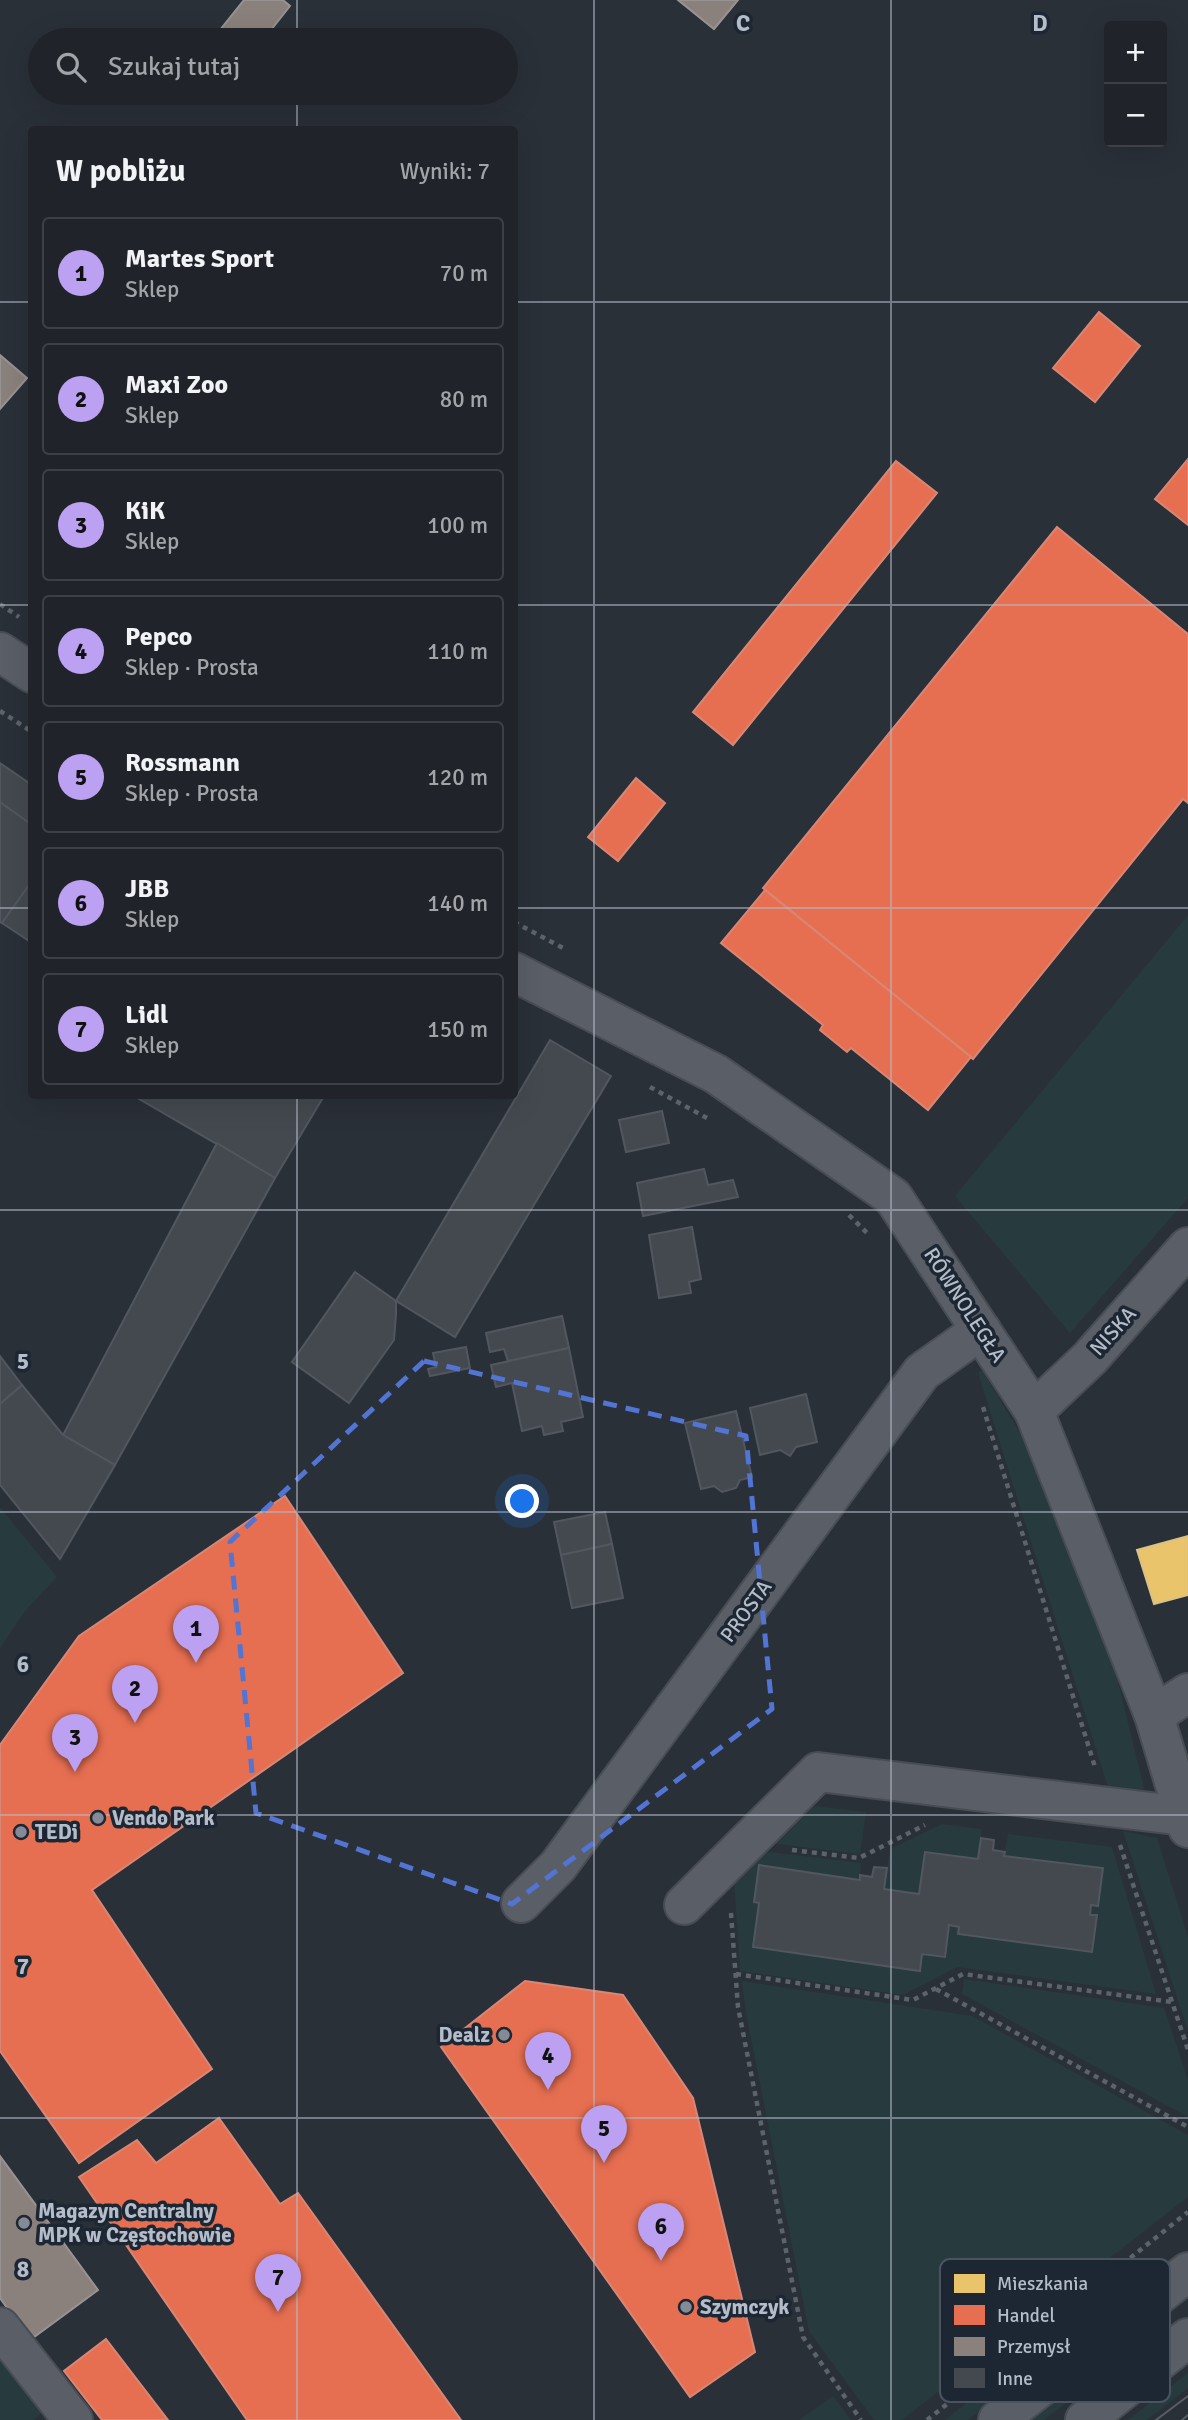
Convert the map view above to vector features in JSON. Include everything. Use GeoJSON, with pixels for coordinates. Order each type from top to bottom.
{"type":"FeatureCollection","features":[{"type":"Feature","properties":{"kind":"street"},"geometry":{"type":"LineString","coordinates":[[0,652],[28,670]]}},
{"type":"Feature","properties":{"kind":"street","name":"RÓWNOLEGŁA"},"geometry":{"type":"LineString","coordinates":[[518,974],[716,1074],[893,1197],[1034,1411],[1153,1715],[1186,1822]]}},
{"type":"Feature","properties":{"kind":"street","name":"NISKA"},"geometry":{"type":"LineString","coordinates":[[1034,1411],[1090,1358],[1188,1247]]}},
{"type":"Feature","properties":{"kind":"street","name":"PROSTA"},"geometry":{"type":"LineString","coordinates":[[521,1903],[558,1866],[922,1372],[981,1330]]}},
{"type":"Feature","properties":{"kind":"street"},"geometry":{"type":"LineString","coordinates":[[1153,1715],[1188,1693]]}},
{"type":"Feature","properties":{"kind":"street"},"geometry":{"type":"LineString","coordinates":[[684,1905],[818,1772],[1186,1822]]}},
{"type":"Feature","properties":{"kind":"street"},"geometry":{"type":"LineString","coordinates":[[1170,2287],[1188,2273]]}},
{"type":"Feature","properties":{"kind":"street"},"geometry":{"type":"LineString","coordinates":[[0,2327],[73,2420]]}},
{"type":"Feature","properties":{"kind":"street"},"geometry":{"type":"LineString","coordinates":[[1170,2352],[1188,2338]]}},
{"type":"Feature","properties":{"kind":"street"},"geometry":{"type":"LineString","coordinates":[[998,2420],[1021,2402]]}},
{"type":"Feature","properties":{"kind":"street"},"geometry":{"type":"LineString","coordinates":[[1084,2420],[1107,2402]]}},
{"type":"Feature","properties":{"kind":"path"},"geometry":{"type":"LineString","coordinates":[[0,604],[21,618]]}},
{"type":"Feature","properties":{"kind":"path"},"geometry":{"type":"LineString","coordinates":[[0,711],[28,729]]}},
{"type":"Feature","properties":{"kind":"path"},"geometry":{"type":"LineString","coordinates":[[518,924],[565,949]]}},
{"type":"Feature","properties":{"kind":"path"},"geometry":{"type":"LineString","coordinates":[[649,1086],[710,1119]]}},
{"type":"Feature","properties":{"kind":"path"},"geometry":{"type":"LineString","coordinates":[[840,1207],[880,1245]]}},
{"type":"Feature","properties":{"kind":"path"},"geometry":{"type":"LineString","coordinates":[[980,1397],[1097,1774]]}},
{"type":"Feature","properties":{"kind":"path"},"geometry":{"type":"LineString","coordinates":[[784,1849],[859,1858],[930,1822]]}},
{"type":"Feature","properties":{"kind":"path"},"geometry":{"type":"LineString","coordinates":[[1118,1838],[1188,2050]]}},
{"type":"Feature","properties":{"kind":"path"},"geometry":{"type":"LineString","coordinates":[[731,1905],[738,2007],[803,2337],[861,2420]]}},
{"type":"Feature","properties":{"kind":"path"},"geometry":{"type":"LineString","coordinates":[[736,1974],[913,2000],[963,1974],[1172,2002]]}},
{"type":"Feature","properties":{"kind":"path"},"geometry":{"type":"LineString","coordinates":[[935,1988],[1188,2127]]}},
{"type":"Feature","properties":{"kind":"path"},"geometry":{"type":"LineString","coordinates":[[1129,2259],[1188,2212]]}},
{"type":"Feature","properties":{"kind":"path"},"geometry":{"type":"LineString","coordinates":[[927,2420],[950,2402]]}},
{"type":"Feature","properties":{"kind":"highlighted area"},"geometry":{"type":"Polygon","coordinates":[[[424,1361],[746,1436],[772,1709],[512,1904],[256,1813],[230,1542],[424,1361]]]}},
{"type":"Feature","properties":{"kind":"green space"},"geometry":{"type":"Polygon","coordinates":[[[1188,915],[1188,1198],[1070,1333],[955,1196],[1188,915]]]}},
{"type":"Feature","properties":{"kind":"green space"},"geometry":{"type":"Polygon","coordinates":[[[982,1370],[1054,1489],[1103,1621],[1147,1800],[1110,1794],[978,1373],[982,1370]]]}},
{"type":"Feature","properties":{"kind":"green space"},"geometry":{"type":"Polygon","coordinates":[[[0,1507],[57,1577],[25,1611],[0,1648],[0,1507]]]}},
{"type":"Feature","properties":{"kind":"green space"},"geometry":{"type":"Polygon","coordinates":[[[806,1805],[866,1812],[860,1854],[769,1843],[806,1805]]]}},
{"type":"Feature","properties":{"kind":"green space"},"geometry":{"type":"Polygon","coordinates":[[[942,1824],[982,1829],[978,1859],[925,1852],[919,1894],[884,1889],[890,1849],[942,1824]]]}},
{"type":"Feature","properties":{"kind":"green space"},"geometry":{"type":"Polygon","coordinates":[[[1123,1831],[1157,1838],[1188,1937],[1188,2031],[1123,1831]]]}},
{"type":"Feature","properties":{"kind":"green space"},"geometry":{"type":"Polygon","coordinates":[[[1008,1834],[1112,1847],[1156,1994],[957,1967],[903,1995],[740,1971],[734,1879],[762,1851],[861,1863],[860,1880],[759,1866],[754,1902],[759,1903],[753,1947],[919,1971],[922,1954],[949,1925],[959,1927],[958,1934],[1092,1952],[1097,1916],[1090,1915],[1091,1905],[1098,1905],[1103,1868],[1004,1856],[1008,1834]]]}},
{"type":"Feature","properties":{"kind":"green space"},"geometry":{"type":"Polygon","coordinates":[[[964,1979],[1164,2008],[1188,2080],[1188,2117],[962,1994],[964,1979]]]}},
{"type":"Feature","properties":{"kind":"green space"},"geometry":{"type":"Polygon","coordinates":[[[742,1981],[972,2016],[1188,2135],[1188,2197],[1108,2259],[940,2259],[940,2390],[902,2420],[874,2420],[809,2331],[742,1981]]]}},
{"type":"Feature","properties":{"kind":"green space"},"geometry":{"type":"Polygon","coordinates":[[[0,2359],[43,2412],[33,2420],[0,2420],[0,2359]]]}},
{"type":"Feature","properties":{"kind":"green space"},"geometry":{"type":"Polygon","coordinates":[[[1188,2373],[1188,2388],[1147,2420],[1128,2420],[1151,2402],[1170,2402],[1170,2387],[1188,2373]]]}},
{"type":"Feature","properties":{"kind":"green space"},"geometry":{"type":"Polygon","coordinates":[[[833,2396],[851,2420],[799,2420],[833,2396]]]}},
{"type":"Feature","properties":{"kind":"green space"},"geometry":{"type":"Polygon","coordinates":[[[967,2402],[991,2402],[968,2420],[945,2420],[967,2402]]]}},
{"type":"Feature","properties":{"kind":"green space"},"geometry":{"type":"Polygon","coordinates":[[[1046,2402],[1067,2402],[1044,2420],[1023,2420],[1046,2402]]]}},
{"type":"Feature","properties":{"kind":"building: Mieszkania"},"geometry":{"type":"Polygon","coordinates":[[[1188,1536],[1188,1595],[1154,1604],[1137,1550],[1188,1536]]]}},
{"type":"Feature","properties":{"kind":"building: Handel"},"geometry":{"type":"Polygon","coordinates":[[[1099,312],[1140,346],[1095,402],[1053,368],[1099,312]]]}},
{"type":"Feature","properties":{"kind":"building: Handel"},"geometry":{"type":"Polygon","coordinates":[[[1188,459],[1188,525],[1155,499],[1188,459]]]}},
{"type":"Feature","properties":{"kind":"building: Handel"},"geometry":{"type":"Polygon","coordinates":[[[896,461],[937,493],[733,745],[693,712],[896,461]]]}},
{"type":"Feature","properties":{"kind":"building: Handel"},"geometry":{"type":"Polygon","coordinates":[[[1057,527],[1188,634],[1188,803],[1183,799],[973,1059],[763,888],[1057,527]]]}},
{"type":"Feature","properties":{"kind":"building: Handel"},"geometry":{"type":"Polygon","coordinates":[[[636,778],[665,803],[618,861],[588,837],[636,778]]]}},
{"type":"Feature","properties":{"kind":"building: Handel"},"geometry":{"type":"Polygon","coordinates":[[[765,890],[971,1057],[928,1110],[851,1048],[847,1052],[820,1030],[823,1025],[721,943],[765,890]]]}},
{"type":"Feature","properties":{"kind":"building: Handel","name":"Vendo Park"},"geometry":{"type":"Polygon","coordinates":[[[285,1496],[403,1673],[92,1890],[212,2069],[79,2163],[0,2051],[0,1745],[79,1636],[285,1496]]]}},
{"type":"Feature","properties":{"kind":"building: Handel"},"geometry":{"type":"Polygon","coordinates":[[[525,1981],[623,1995],[693,2098],[755,2352],[690,2397],[441,2047],[525,1981]]]}},
{"type":"Feature","properties":{"kind":"building: Handel"},"geometry":{"type":"Polygon","coordinates":[[[219,2118],[280,2204],[298,2193],[461,2420],[247,2420],[79,2177],[137,2140],[156,2163],[219,2118]]]}},
{"type":"Feature","properties":{"kind":"building: Handel"},"geometry":{"type":"Polygon","coordinates":[[[106,2339],[168,2420],[102,2420],[64,2371],[106,2339]]]}},
{"type":"Feature","properties":{"kind":"building: Przemysł"},"geometry":{"type":"Polygon","coordinates":[[[244,0],[283,0],[290,6],[273,28],[222,28],[244,0]]]}},
{"type":"Feature","properties":{"kind":"building: Przemysł"},"geometry":{"type":"Polygon","coordinates":[[[678,0],[738,0],[714,29],[678,0]]]}},
{"type":"Feature","properties":{"kind":"building: Przemysł"},"geometry":{"type":"Polygon","coordinates":[[[0,355],[27,378],[0,409],[0,355]]]}},
{"type":"Feature","properties":{"kind":"building: Przemysł","name":"Magazyn Centralny MPK w Częstochowie"},"geometry":{"type":"Polygon","coordinates":[[[0,2156],[98,2290],[30,2340],[0,2298],[0,2156]]]}},
{"type":"Feature","properties":{"kind":"building: Inne"},"geometry":{"type":"Polygon","coordinates":[[[0,763],[28,782],[28,822],[0,803],[0,763]]]}},
{"type":"Feature","properties":{"kind":"building: Inne"},"geometry":{"type":"Polygon","coordinates":[[[0,802],[28,822],[28,887],[2,923],[0,802]]]}},
{"type":"Feature","properties":{"kind":"building: Inne"},"geometry":{"type":"Polygon","coordinates":[[[28,887],[28,940],[2,923],[28,887]]]}},
{"type":"Feature","properties":{"kind":"building: Inne"},"geometry":{"type":"Polygon","coordinates":[[[550,1040],[611,1076],[455,1337],[396,1301],[515,1099],[518,1099],[518,1094],[550,1040]]]}},
{"type":"Feature","properties":{"kind":"building: Inne"},"geometry":{"type":"Polygon","coordinates":[[[139,1099],[322,1099],[275,1178],[139,1099]]]}},
{"type":"Feature","properties":{"kind":"building: Inne"},"geometry":{"type":"Polygon","coordinates":[[[662,1111],[669,1143],[626,1152],[619,1120],[662,1111]]]}},
{"type":"Feature","properties":{"kind":"building: Inne"},"geometry":{"type":"Polygon","coordinates":[[[217,1143],[275,1178],[115,1465],[63,1435],[217,1143]]]}},
{"type":"Feature","properties":{"kind":"building: Inne"},"geometry":{"type":"Polygon","coordinates":[[[704,1169],[708,1185],[733,1180],[738,1197],[643,1216],[637,1183],[704,1169]]]}},
{"type":"Feature","properties":{"kind":"building: Inne"},"geometry":{"type":"Polygon","coordinates":[[[692,1227],[701,1279],[689,1282],[691,1293],[659,1298],[649,1235],[692,1227]]]}},
{"type":"Feature","properties":{"kind":"building: Inne"},"geometry":{"type":"Polygon","coordinates":[[[355,1272],[396,1301],[396,1314],[394,1340],[349,1403],[292,1362],[355,1272]]]}},
{"type":"Feature","properties":{"kind":"building: Inne"},"geometry":{"type":"Polygon","coordinates":[[[562,1316],[569,1348],[508,1361],[504,1349],[490,1352],[486,1333],[562,1316]]]}},
{"type":"Feature","properties":{"kind":"building: Inne"},"geometry":{"type":"Polygon","coordinates":[[[466,1347],[470,1368],[430,1376],[428,1369],[436,1367],[433,1353],[466,1347]]]}},
{"type":"Feature","properties":{"kind":"building: Inne"},"geometry":{"type":"Polygon","coordinates":[[[569,1348],[583,1417],[561,1422],[563,1431],[544,1435],[542,1426],[522,1431],[512,1383],[496,1387],[491,1365],[569,1348]]]}},
{"type":"Feature","properties":{"kind":"building: Inne"},"geometry":{"type":"Polygon","coordinates":[[[0,1356],[22,1385],[0,1404],[0,1356]]]}},
{"type":"Feature","properties":{"kind":"building: Inne"},"geometry":{"type":"Polygon","coordinates":[[[22,1385],[63,1435],[115,1465],[60,1559],[0,1485],[0,1404],[22,1385]]]}},
{"type":"Feature","properties":{"kind":"building: Inne"},"geometry":{"type":"Polygon","coordinates":[[[806,1394],[817,1442],[796,1447],[790,1456],[780,1450],[760,1455],[750,1408],[806,1394]]]}},
{"type":"Feature","properties":{"kind":"building: Inne"},"geometry":{"type":"Polygon","coordinates":[[[736,1411],[752,1477],[740,1480],[736,1488],[722,1492],[714,1486],[701,1489],[685,1423],[736,1411]]]}},
{"type":"Feature","properties":{"kind":"building: Inne"},"geometry":{"type":"Polygon","coordinates":[[[605,1512],[612,1544],[561,1555],[554,1522],[605,1512]]]}},
{"type":"Feature","properties":{"kind":"building: Inne"},"geometry":{"type":"Polygon","coordinates":[[[612,1544],[623,1598],[572,1608],[561,1555],[612,1544]]]}},
{"type":"Feature","properties":{"kind":"building: Inne"},"geometry":{"type":"Polygon","coordinates":[[[981,1838],[994,1840],[993,1850],[1005,1852],[1004,1856],[1103,1868],[1098,1906],[1091,1905],[1090,1915],[1097,1915],[1092,1952],[958,1934],[959,1927],[949,1925],[945,1957],[922,1954],[920,1971],[753,1947],[759,1903],[754,1902],[759,1865],[860,1880],[860,1875],[872,1877],[874,1867],[887,1868],[884,1889],[919,1894],[925,1852],[978,1859],[981,1838]]]}},
{"type":"Feature","properties":{"kind":"tram line"},"geometry":{"type":"LineString","coordinates":[[1156,2420],[1188,2396]]}},
{"type":"Feature","properties":{"kind":"tram line"},"geometry":{"type":"LineString","coordinates":[[1182,2420],[1188,2415]]}},
{"type":"Feature","properties":{"kind":"place","name":"Martes Sport"},"geometry":{"type":"Point","coordinates":[196,1663]}},
{"type":"Feature","properties":{"kind":"place","name":"Maxi Zoo"},"geometry":{"type":"Point","coordinates":[135,1723]}},
{"type":"Feature","properties":{"kind":"place","name":"KiK"},"geometry":{"type":"Point","coordinates":[75,1772]}},
{"type":"Feature","properties":{"kind":"place","name":"Vendo Park"},"geometry":{"type":"Point","coordinates":[98,1818]}},
{"type":"Feature","properties":{"kind":"place","name":"TEDi"},"geometry":{"type":"Point","coordinates":[21,1832]}},
{"type":"Feature","properties":{"kind":"place","name":"Dealz"},"geometry":{"type":"Point","coordinates":[504,2035]}},
{"type":"Feature","properties":{"kind":"place","name":"Pepco"},"geometry":{"type":"Point","coordinates":[548,2090]}},
{"type":"Feature","properties":{"kind":"place","name":"Rossmann"},"geometry":{"type":"Point","coordinates":[604,2163]}},
{"type":"Feature","properties":{"kind":"place","name":"Magazyn Centralny MPK w Częstochowie"},"geometry":{"type":"Point","coordinates":[24,2223]}},
{"type":"Feature","properties":{"kind":"place","name":"JBB"},"geometry":{"type":"Point","coordinates":[661,2261]}},
{"type":"Feature","properties":{"kind":"place","name":"Szymczyk"},"geometry":{"type":"Point","coordinates":[686,2307]}},
{"type":"Feature","properties":{"kind":"place","name":"Lidl"},"geometry":{"type":"Point","coordinates":[278,2312]}}]}
